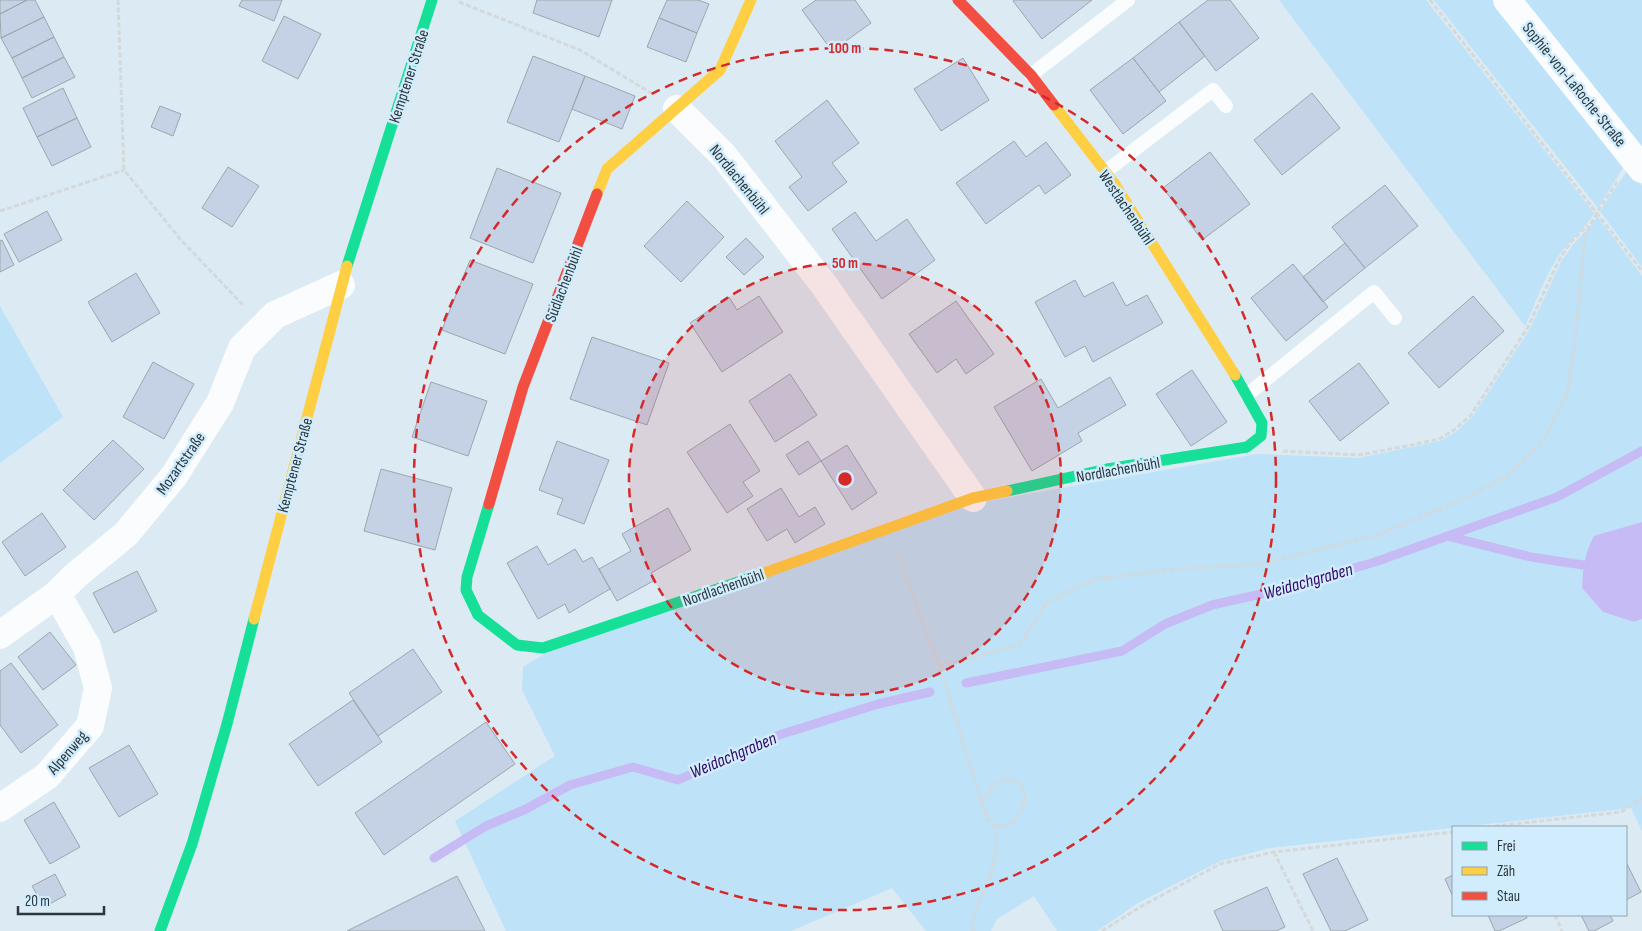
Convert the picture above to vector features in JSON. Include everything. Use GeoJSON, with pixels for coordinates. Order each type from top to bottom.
{"type":"FeatureCollection","features":[{"type":"Feature","properties":{"kind":"street","name":"Kemptener Straße"},"geometry":{"type":"LineString","coordinates":[[160,931],[192,844],[227,724],[341,285],[432,0]]}},
{"type":"Feature","properties":{"kind":"street","name":"Südlachenbühl"},"geometry":{"type":"LineString","coordinates":[[478,615],[466,590],[467,577],[523,387],[607,168],[720,70],[751,0]]}},
{"type":"Feature","properties":{"kind":"street","name":"Westlachenbühl"},"geometry":{"type":"LineString","coordinates":[[958,0],[1031,75],[1124,198],[1247,395],[1262,423],[1261,436]]}},
{"type":"Feature","properties":{"kind":"street","name":"Sophie-von-LaRoche-Straße"},"geometry":{"type":"LineString","coordinates":[[1507,0],[1637,163]]}},
{"type":"Feature","properties":{"kind":"street","name":"Nordlachenbühl"},"geometry":{"type":"LineString","coordinates":[[677,109],[724,156],[824,285],[973,498]]}},
{"type":"Feature","properties":{"kind":"street","name":"Mozartstraße"},"geometry":{"type":"LineString","coordinates":[[0,635],[57,594],[75,576],[126,534],[174,476],[220,403],[242,348],[275,315],[341,285]]}},
{"type":"Feature","properties":{"kind":"street","name":"Nordlachenbühl"},"geometry":{"type":"LineString","coordinates":[[478,615],[517,645],[543,648],[775,569],[973,498],[1107,469],[1247,447],[1261,436]]}},
{"type":"Feature","properties":{"kind":"street","name":"Alpenweg"},"geometry":{"type":"LineString","coordinates":[[0,808],[47,776],[90,726],[98,688],[87,647],[57,594]]}},
{"type":"Feature","properties":{"kind":"lane"},"geometry":{"type":"LineString","coordinates":[[1031,75],[1128,0]]}},
{"type":"Feature","properties":{"kind":"lane"},"geometry":{"type":"LineString","coordinates":[[1105,172],[1212,90],[1226,106]]}},
{"type":"Feature","properties":{"kind":"lane"},"geometry":{"type":"LineString","coordinates":[[1247,395],[1374,292],[1395,318]]}},
{"type":"Feature","properties":{"kind":"path"},"geometry":{"type":"LineString","coordinates":[[118,0],[124,170],[181,240],[241,302],[262,329]]}},
{"type":"Feature","properties":{"kind":"path"},"geometry":{"type":"LineString","coordinates":[[455,0],[580,50],[677,109]]}},
{"type":"Feature","properties":{"kind":"path"},"geometry":{"type":"LineString","coordinates":[[1430,0],[1642,271]]}},
{"type":"Feature","properties":{"kind":"path"},"geometry":{"type":"LineString","coordinates":[[939,666],[1020,645],[1046,603],[1095,579],[1177,569],[1260,564],[1377,535],[1456,502],[1506,477],[1543,440],[1567,394],[1576,333],[1585,235],[1597,212],[1637,163]]}},
{"type":"Feature","properties":{"kind":"path"},"geometry":{"type":"LineString","coordinates":[[0,211],[124,170]]}},
{"type":"Feature","properties":{"kind":"path"},"geometry":{"type":"LineString","coordinates":[[1261,436],[1260,450],[1359,455],[1439,438],[1454,430],[1471,415],[1528,327],[1559,260],[1570,243],[1590,223]]}},
{"type":"Feature","properties":{"kind":"path"},"geometry":{"type":"LineString","coordinates":[[888,529],[939,666],[987,818],[996,828],[996,858],[972,921],[973,931]]}},
{"type":"Feature","properties":{"kind":"path"},"geometry":{"type":"LineString","coordinates":[[982,802],[992,788],[1003,779],[1018,782],[1025,794],[1024,807],[1014,822],[996,828]]}},
{"type":"Feature","properties":{"kind":"path"},"geometry":{"type":"LineString","coordinates":[[1500,826],[1621,812],[1642,798]]}},
{"type":"Feature","properties":{"kind":"path"},"geometry":{"type":"LineString","coordinates":[[1102,931],[1140,907],[1220,864],[1274,852],[1452,832]]}},
{"type":"Feature","properties":{"kind":"path"},"geometry":{"type":"LineString","coordinates":[[1274,852],[1313,931]]}},
{"type":"Feature","properties":{"kind":"path"},"geometry":{"type":"LineString","coordinates":[[1555,916],[1562,931]]}},
{"type":"Feature","properties":{"kind":"shaded area"},"geometry":{"type":"Polygon","coordinates":[[[1279,0],[1426,0],[1594,213],[1554,263],[1525,326],[1279,0]]]}},
{"type":"Feature","properties":{"kind":"shaded area"},"geometry":{"type":"Polygon","coordinates":[[[1434,0],[1497,0],[1626,163],[1598,208],[1434,0]]]}},
{"type":"Feature","properties":{"kind":"shaded area"},"geometry":{"type":"Polygon","coordinates":[[[1524,0],[1642,0],[1642,149],[1524,0]]]}},
{"type":"Feature","properties":{"kind":"shaded area"},"geometry":{"type":"Polygon","coordinates":[[[1629,168],[1642,186],[1642,267],[1600,211],[1629,168]]]}},
{"type":"Feature","properties":{"kind":"shaded area"},"geometry":{"type":"Polygon","coordinates":[[[1597,216],[1642,276],[1642,522],[1594,537],[1585,561],[1582,588],[1603,612],[1634,622],[1642,619],[1642,831],[1631,808],[1469,826],[1452,826],[1452,828],[1270,848],[1220,861],[1138,903],[1097,931],[1057,931],[1034,896],[997,919],[991,931],[926,931],[892,888],[791,931],[506,931],[455,821],[555,756],[522,690],[523,667],[546,653],[976,503],[1257,454],[1359,458],[1440,441],[1456,432],[1473,416],[1530,329],[1562,260],[1597,216]]]}},
{"type":"Feature","properties":{"kind":"shaded area"},"geometry":{"type":"Polygon","coordinates":[[[0,306],[63,417],[0,463],[0,306]]]}},
{"type":"Feature","properties":{"kind":"shaded area"},"geometry":{"type":"Polygon","coordinates":[[[1642,522],[1642,619],[1634,622],[1603,612],[1582,588],[1583,574],[1586,555],[1594,536],[1642,522]]]}},
{"type":"Feature","properties":{"kind":"building"},"geometry":{"type":"Polygon","coordinates":[[[0,0],[27,0],[0,14],[0,0]]]}},
{"type":"Feature","properties":{"kind":"building"},"geometry":{"type":"Polygon","coordinates":[[[27,0],[35,0],[44,17],[1,38],[0,14],[27,0]]]}},
{"type":"Feature","properties":{"kind":"building"},"geometry":{"type":"Polygon","coordinates":[[[242,0],[282,0],[274,21],[239,6],[242,0]]]}},
{"type":"Feature","properties":{"kind":"building"},"geometry":{"type":"Polygon","coordinates":[[[537,0],[612,0],[599,37],[533,13],[537,0]]]}},
{"type":"Feature","properties":{"kind":"building"},"geometry":{"type":"Polygon","coordinates":[[[667,0],[698,0],[709,4],[697,33],[659,18],[667,0]]]}},
{"type":"Feature","properties":{"kind":"building"},"geometry":{"type":"Polygon","coordinates":[[[816,0],[855,0],[871,23],[832,51],[802,10],[816,0]]]}},
{"type":"Feature","properties":{"kind":"building"},"geometry":{"type":"Polygon","coordinates":[[[1014,0],[1092,0],[1042,39],[1014,0]]]}},
{"type":"Feature","properties":{"kind":"building"},"geometry":{"type":"Polygon","coordinates":[[[1208,0],[1230,0],[1259,38],[1216,71],[1179,22],[1208,0]]]}},
{"type":"Feature","properties":{"kind":"building"},"geometry":{"type":"Polygon","coordinates":[[[284,16],[321,34],[298,79],[262,61],[284,16]]]}},
{"type":"Feature","properties":{"kind":"building"},"geometry":{"type":"Polygon","coordinates":[[[44,17],[54,37],[12,58],[1,38],[44,17]]]}},
{"type":"Feature","properties":{"kind":"building"},"geometry":{"type":"Polygon","coordinates":[[[659,18],[697,33],[686,62],[647,47],[659,18]]]}},
{"type":"Feature","properties":{"kind":"building"},"geometry":{"type":"Polygon","coordinates":[[[1179,22],[1205,56],[1159,92],[1133,58],[1179,22]]]}},
{"type":"Feature","properties":{"kind":"building"},"geometry":{"type":"Polygon","coordinates":[[[54,37],[64,57],[22,78],[12,58],[54,37]]]}},
{"type":"Feature","properties":{"kind":"building"},"geometry":{"type":"Polygon","coordinates":[[[533,56],[585,76],[559,142],[507,122],[533,56]]]}},
{"type":"Feature","properties":{"kind":"building"},"geometry":{"type":"Polygon","coordinates":[[[64,57],[75,77],[32,98],[22,78],[64,57]]]}},
{"type":"Feature","properties":{"kind":"building"},"geometry":{"type":"Polygon","coordinates":[[[963,58],[989,100],[941,131],[914,89],[963,58]]]}},
{"type":"Feature","properties":{"kind":"building"},"geometry":{"type":"Polygon","coordinates":[[[1133,58],[1166,101],[1123,134],[1090,90],[1133,58]]]}},
{"type":"Feature","properties":{"kind":"building"},"geometry":{"type":"Polygon","coordinates":[[[585,76],[635,96],[622,129],[572,109],[585,76]]]}},
{"type":"Feature","properties":{"kind":"building"},"geometry":{"type":"Polygon","coordinates":[[[63,88],[77,118],[37,137],[23,108],[63,88]]]}},
{"type":"Feature","properties":{"kind":"building"},"geometry":{"type":"Polygon","coordinates":[[[1312,93],[1340,128],[1282,175],[1254,140],[1312,93]]]}},
{"type":"Feature","properties":{"kind":"building"},"geometry":{"type":"Polygon","coordinates":[[[827,100],[859,143],[832,163],[847,182],[808,211],[789,187],[802,177],[775,141],[827,100]]]}},
{"type":"Feature","properties":{"kind":"building"},"geometry":{"type":"Polygon","coordinates":[[[160,106],[181,114],[173,136],[151,127],[160,106]]]}},
{"type":"Feature","properties":{"kind":"building"},"geometry":{"type":"Polygon","coordinates":[[[77,118],[91,147],[52,166],[37,137],[77,118]]]}},
{"type":"Feature","properties":{"kind":"building"},"geometry":{"type":"Polygon","coordinates":[[[1014,141],[1026,157],[1046,142],[1071,175],[1045,194],[1039,185],[986,224],[956,183],[1014,141]]]}},
{"type":"Feature","properties":{"kind":"building"},"geometry":{"type":"Polygon","coordinates":[[[1210,152],[1250,204],[1202,240],[1163,188],[1210,152]]]}},
{"type":"Feature","properties":{"kind":"building"},"geometry":{"type":"Polygon","coordinates":[[[228,167],[259,186],[232,227],[202,208],[228,167]]]}},
{"type":"Feature","properties":{"kind":"building"},"geometry":{"type":"Polygon","coordinates":[[[497,168],[561,193],[533,263],[470,238],[497,168]]]}},
{"type":"Feature","properties":{"kind":"building"},"geometry":{"type":"Polygon","coordinates":[[[1385,185],[1418,226],[1365,268],[1332,227],[1385,185]]]}},
{"type":"Feature","properties":{"kind":"building"},"geometry":{"type":"Polygon","coordinates":[[[687,201],[724,237],[681,282],[644,246],[687,201]]]}},
{"type":"Feature","properties":{"kind":"building"},"geometry":{"type":"Polygon","coordinates":[[[47,211],[62,240],[19,262],[4,234],[47,211]]]}},
{"type":"Feature","properties":{"kind":"building"},"geometry":{"type":"Polygon","coordinates":[[[855,212],[876,241],[907,219],[935,260],[882,299],[832,229],[855,212]]]}},
{"type":"Feature","properties":{"kind":"building"},"geometry":{"type":"Polygon","coordinates":[[[746,238],[764,257],[744,275],[726,257],[746,238]]]}},
{"type":"Feature","properties":{"kind":"building"},"geometry":{"type":"Polygon","coordinates":[[[2,240],[14,265],[0,272],[0,241],[2,240]]]}},
{"type":"Feature","properties":{"kind":"building"},"geometry":{"type":"Polygon","coordinates":[[[1345,243],[1365,268],[1323,302],[1303,277],[1345,243]]]}},
{"type":"Feature","properties":{"kind":"building"},"geometry":{"type":"Polygon","coordinates":[[[470,260],[533,284],[505,354],[442,330],[470,260]]]}},
{"type":"Feature","properties":{"kind":"building"},"geometry":{"type":"Polygon","coordinates":[[[1293,264],[1328,307],[1286,341],[1251,298],[1293,264]]]}},
{"type":"Feature","properties":{"kind":"building"},"geometry":{"type":"Polygon","coordinates":[[[136,273],[160,313],[112,342],[88,302],[136,273]]]}},
{"type":"Feature","properties":{"kind":"building"},"geometry":{"type":"Polygon","coordinates":[[[1075,280],[1084,297],[1113,282],[1126,306],[1147,295],[1163,323],[1093,362],[1085,346],[1065,357],[1035,302],[1075,280]]]}},
{"type":"Feature","properties":{"kind":"building"},"geometry":{"type":"Polygon","coordinates":[[[759,296],[783,332],[722,372],[690,323],[729,297],[737,310],[759,296]]]}},
{"type":"Feature","properties":{"kind":"building"},"geometry":{"type":"Polygon","coordinates":[[[1473,296],[1504,331],[1439,388],[1408,353],[1473,296]]]}},
{"type":"Feature","properties":{"kind":"building"},"geometry":{"type":"Polygon","coordinates":[[[956,301],[994,354],[966,374],[956,359],[937,373],[909,334],[956,301]]]}},
{"type":"Feature","properties":{"kind":"building"},"geometry":{"type":"Polygon","coordinates":[[[592,337],[669,363],[647,425],[570,399],[592,337]]]}},
{"type":"Feature","properties":{"kind":"building"},"geometry":{"type":"Polygon","coordinates":[[[153,362],[194,384],[164,439],[123,417],[153,362]]]}},
{"type":"Feature","properties":{"kind":"building"},"geometry":{"type":"Polygon","coordinates":[[[1359,363],[1389,403],[1340,441],[1309,401],[1359,363]]]}},
{"type":"Feature","properties":{"kind":"building"},"geometry":{"type":"Polygon","coordinates":[[[1192,370],[1227,422],[1191,446],[1156,394],[1192,370]]]}},
{"type":"Feature","properties":{"kind":"building"},"geometry":{"type":"Polygon","coordinates":[[[790,374],[817,415],[775,442],[749,401],[790,374]]]}},
{"type":"Feature","properties":{"kind":"building"},"geometry":{"type":"Polygon","coordinates":[[[1110,377],[1126,405],[1078,433],[1082,441],[1032,471],[994,407],[1041,379],[1058,408],[1110,377]]]}},
{"type":"Feature","properties":{"kind":"building"},"geometry":{"type":"Polygon","coordinates":[[[431,382],[487,401],[468,456],[412,437],[431,382]]]}},
{"type":"Feature","properties":{"kind":"building"},"geometry":{"type":"Polygon","coordinates":[[[730,424],[760,471],[743,482],[753,496],[727,513],[687,452],[730,424]]]}},
{"type":"Feature","properties":{"kind":"building"},"geometry":{"type":"Polygon","coordinates":[[[113,440],[144,469],[94,520],[63,490],[113,440]]]}},
{"type":"Feature","properties":{"kind":"building"},"geometry":{"type":"Polygon","coordinates":[[[557,441],[609,460],[584,524],[557,514],[563,499],[539,490],[557,441]]]}},
{"type":"Feature","properties":{"kind":"building"},"geometry":{"type":"Polygon","coordinates":[[[808,441],[821,461],[799,475],[786,455],[808,441]]]}},
{"type":"Feature","properties":{"kind":"building"},"geometry":{"type":"Polygon","coordinates":[[[847,445],[877,493],[852,510],[821,461],[847,445]]]}},
{"type":"Feature","properties":{"kind":"building"},"geometry":{"type":"Polygon","coordinates":[[[381,469],[452,488],[435,550],[364,531],[381,469]]]}},
{"type":"Feature","properties":{"kind":"building"},"geometry":{"type":"Polygon","coordinates":[[[781,488],[799,517],[815,507],[825,524],[795,543],[787,529],[767,541],[747,509],[781,488]]]}},
{"type":"Feature","properties":{"kind":"building"},"geometry":{"type":"Polygon","coordinates":[[[668,508],[691,550],[651,573],[655,580],[617,601],[599,569],[631,551],[622,534],[668,508]]]}},
{"type":"Feature","properties":{"kind":"building"},"geometry":{"type":"Polygon","coordinates":[[[42,513],[66,547],[25,576],[2,542],[42,513]]]}},
{"type":"Feature","properties":{"kind":"building"},"geometry":{"type":"Polygon","coordinates":[[[537,546],[548,565],[575,549],[583,562],[592,557],[610,589],[569,613],[565,604],[538,619],[507,563],[537,546]]]}},
{"type":"Feature","properties":{"kind":"building"},"geometry":{"type":"Polygon","coordinates":[[[137,571],[157,611],[114,633],[93,593],[137,571]]]}},
{"type":"Feature","properties":{"kind":"building"},"geometry":{"type":"Polygon","coordinates":[[[50,632],[76,665],[43,690],[18,657],[50,632]]]}},
{"type":"Feature","properties":{"kind":"building"},"geometry":{"type":"Polygon","coordinates":[[[413,649],[442,692],[378,736],[349,693],[413,649]]]}},
{"type":"Feature","properties":{"kind":"building"},"geometry":{"type":"Polygon","coordinates":[[[11,663],[58,725],[21,753],[0,725],[0,671],[11,663]]]}},
{"type":"Feature","properties":{"kind":"building"},"geometry":{"type":"Polygon","coordinates":[[[353,700],[382,742],[318,786],[289,744],[353,700]]]}},
{"type":"Feature","properties":{"kind":"building"},"geometry":{"type":"Polygon","coordinates":[[[486,722],[515,764],[384,855],[355,813],[486,722]]]}},
{"type":"Feature","properties":{"kind":"building"},"geometry":{"type":"Polygon","coordinates":[[[129,745],[158,794],[119,817],[89,768],[129,745]]]}},
{"type":"Feature","properties":{"kind":"building"},"geometry":{"type":"Polygon","coordinates":[[[54,802],[80,847],[50,864],[24,820],[54,802]]]}},
{"type":"Feature","properties":{"kind":"building"},"geometry":{"type":"Polygon","coordinates":[[[1337,858],[1368,920],[1345,931],[1331,931],[1303,874],[1337,858]]]}},
{"type":"Feature","properties":{"kind":"building"},"geometry":{"type":"Polygon","coordinates":[[[1627,864],[1641,892],[1627,899],[1627,864]]]}},
{"type":"Feature","properties":{"kind":"building"},"geometry":{"type":"Polygon","coordinates":[[[55,874],[66,895],[44,907],[32,886],[55,874]]]}},
{"type":"Feature","properties":{"kind":"building"},"geometry":{"type":"Polygon","coordinates":[[[457,876],[485,931],[347,931],[457,876]]]}},
{"type":"Feature","properties":{"kind":"building"},"geometry":{"type":"Polygon","coordinates":[[[1452,876],[1452,895],[1445,879],[1452,876]]]}},
{"type":"Feature","properties":{"kind":"building"},"geometry":{"type":"Polygon","coordinates":[[[1267,887],[1285,927],[1276,931],[1223,931],[1214,911],[1267,887]]]}},
{"type":"Feature","properties":{"kind":"building"},"geometry":{"type":"Polygon","coordinates":[[[1488,916],[1526,916],[1527,918],[1499,931],[1495,931],[1488,916]]]}},
{"type":"Feature","properties":{"kind":"building"},"geometry":{"type":"Polygon","coordinates":[[[1582,916],[1610,916],[1613,921],[1594,931],[1589,931],[1582,916]]]}},
{"type":"Feature","properties":{"kind":"waterway","name":"Weidachgraben"},"geometry":{"type":"LineString","coordinates":[[966,683],[1122,651],[1165,624],[1212,605],[1270,592],[1375,562],[1557,497],[1642,451]]}},
{"type":"Feature","properties":{"kind":"waterway"},"geometry":{"type":"LineString","coordinates":[[1447,536],[1531,557],[1583,565]]}},
{"type":"Feature","properties":{"kind":"waterway","name":"Weidachgraben"},"geometry":{"type":"LineString","coordinates":[[434,858],[486,826],[526,809],[570,785],[633,767],[678,780],[779,735],[878,704],[930,692]]}},
{"type":"Feature","properties":{"kind":"traffic: fast"},"geometry":{"type":"LineString","coordinates":[[347,266],[432,0]]}},
{"type":"Feature","properties":{"kind":"traffic: fast"},"geometry":{"type":"LineString","coordinates":[[1007,491],[1107,469],[1247,447],[1261,436],[1262,423],[1235,375]]}},
{"type":"Feature","properties":{"kind":"traffic: fast"},"geometry":{"type":"LineString","coordinates":[[489,504],[467,577],[466,590],[478,615],[517,645],[543,648],[753,577]]}},
{"type":"Feature","properties":{"kind":"traffic: fast"},"geometry":{"type":"LineString","coordinates":[[160,931],[192,844],[227,724],[254,619]]}},
{"type":"Feature","properties":{"kind":"traffic: slow"},"geometry":{"type":"LineString","coordinates":[[597,194],[607,169],[720,70],[751,0]]}},
{"type":"Feature","properties":{"kind":"traffic: slow"},"geometry":{"type":"LineString","coordinates":[[1054,105],[1114,183],[1235,375]]}},
{"type":"Feature","properties":{"kind":"traffic: slow"},"geometry":{"type":"LineString","coordinates":[[254,619],[347,266]]}},
{"type":"Feature","properties":{"kind":"traffic: slow"},"geometry":{"type":"LineString","coordinates":[[753,577],[973,498],[1007,491]]}},
{"type":"Feature","properties":{"kind":"traffic: jam"},"geometry":{"type":"LineString","coordinates":[[958,0],[1031,75],[1054,105]]}},
{"type":"Feature","properties":{"kind":"traffic: jam"},"geometry":{"type":"LineString","coordinates":[[489,504],[523,387],[597,194]]}}]}
